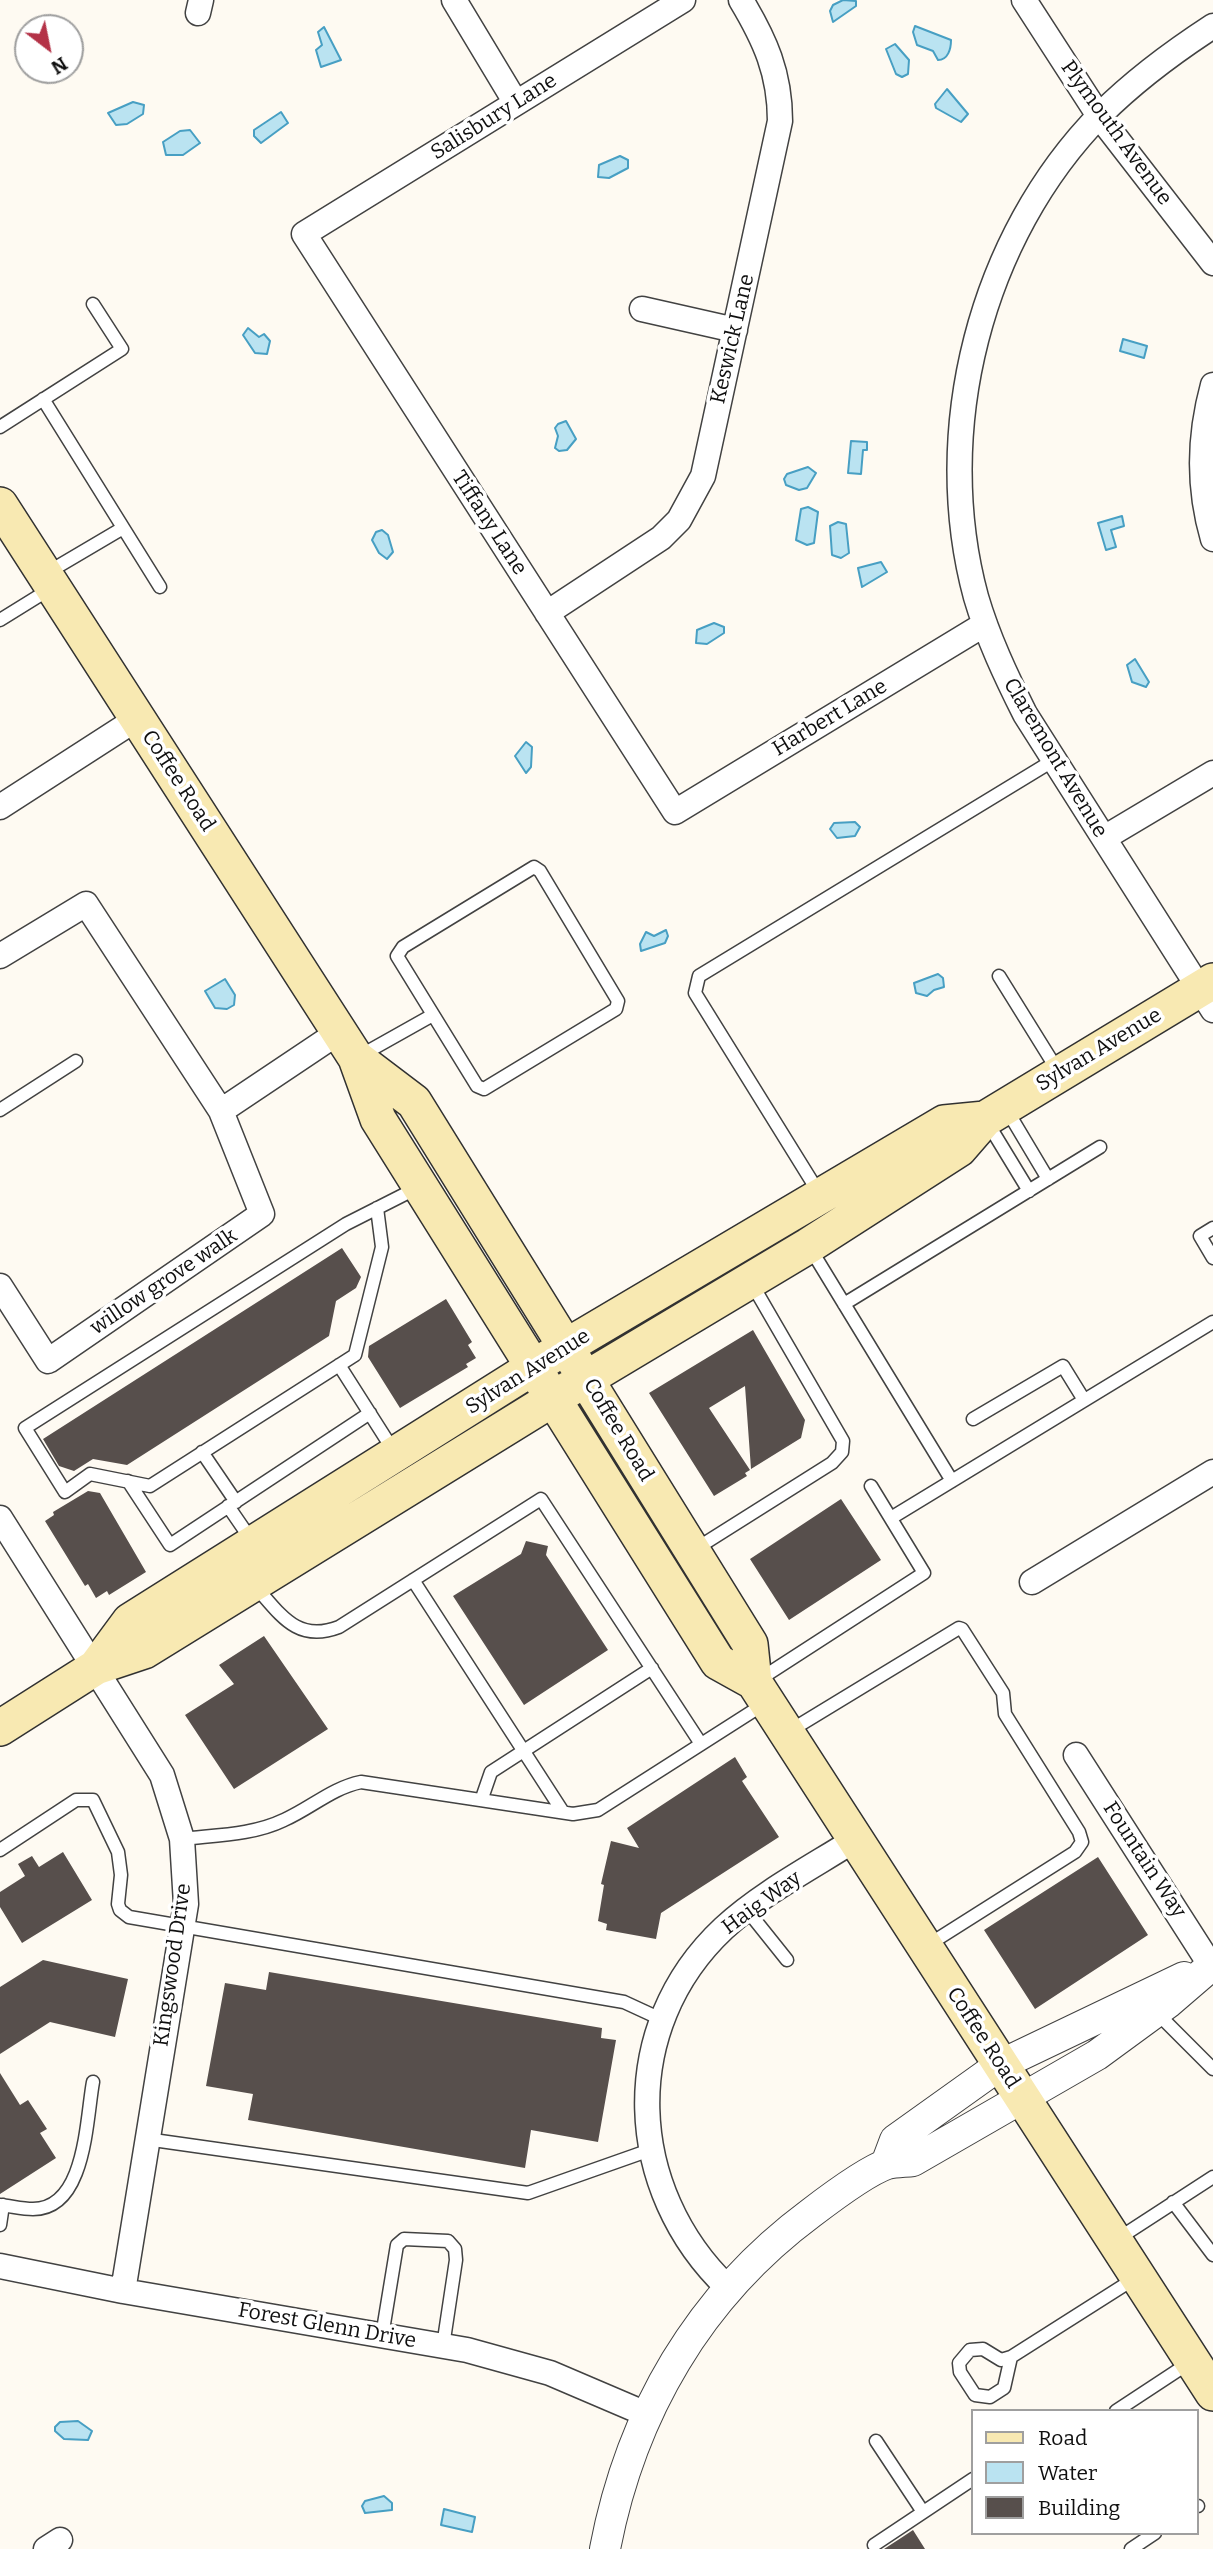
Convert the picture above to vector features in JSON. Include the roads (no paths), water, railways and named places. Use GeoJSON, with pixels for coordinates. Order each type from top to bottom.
{"type":"FeatureCollection","features":[{"type":"Feature","properties":{"kind":"main road","name":"Coffee Road"},"geometry":{"type":"LineString","coordinates":[[0,505],[348,1045],[378,1119],[718,1662],[761,1692],[1213,2393]]}},
{"type":"Feature","properties":{"kind":"main road","name":"Sylvan Avenue"},"geometry":{"type":"LineString","coordinates":[[0,1728],[96,1667],[144,1651],[554,1398],[808,1246],[959,1149],[995,1113],[1060,1074],[1209,994]]}},
{"type":"Feature","properties":{"kind":"main road","name":"Coffee Road"},"geometry":{"type":"LineString","coordinates":[[348,1045],[414,1102],[750,1644],[761,1692]]}},
{"type":"Feature","properties":{"kind":"main road","name":"Sylvan Avenue"},"geometry":{"type":"LineString","coordinates":[[96,1667],[130,1621],[567,1346],[944,1123],[995,1113]]}},
{"type":"Feature","properties":{"kind":"street"},"geometry":{"type":"LineString","coordinates":[[454,0],[516,103]]}},
{"type":"Feature","properties":{"kind":"street","name":"Salisbury Lane"},"geometry":{"type":"LineString","coordinates":[[304,234],[683,0]]}},
{"type":"Feature","properties":{"kind":"street","name":"Keswick Lane"},"geometry":{"type":"LineString","coordinates":[[547,612],[662,538],[679,520],[703,476],[780,121],[780,90],[773,61],[741,0]]}},
{"type":"Feature","properties":{"kind":"street","name":"Plymouth Avenue"},"geometry":{"type":"LineString","coordinates":[[1024,0],[1099,116],[1213,263]]}},
{"type":"Feature","properties":{"kind":"street","name":"Claremont Avenue"},"geometry":{"type":"LineString","coordinates":[[1209,994],[1025,715],[985,624],[968,556],[961,509],[959,449],[971,359],[1006,255],[1046,185],[1099,116],[1169,55],[1213,26]]}},
{"type":"Feature","properties":{"kind":"street","name":"Tiffany Lane"},"geometry":{"type":"LineString","coordinates":[[304,234],[675,812]]}},
{"type":"Feature","properties":{"kind":"street"},"geometry":{"type":"LineString","coordinates":[[642,309],[735,330]]}},
{"type":"Feature","properties":{"kind":"street"},"geometry":{"type":"LineString","coordinates":[[1211,401],[1202,486],[1213,539]]}},
{"type":"Feature","properties":{"kind":"street","name":"Harbert Lane"},"geometry":{"type":"LineString","coordinates":[[675,812],[985,624]]}},
{"type":"Feature","properties":{"kind":"street"},"geometry":{"type":"LineString","coordinates":[[0,807],[138,718]]}},
{"type":"Feature","properties":{"kind":"street"},"geometry":{"type":"LineString","coordinates":[[1104,838],[1213,773]]}},
{"type":"Feature","properties":{"kind":"street","name":"willow grove walk"},"geometry":{"type":"LineString","coordinates":[[0,956],[86,904],[221,1111],[262,1214],[48,1362],[0,1286]]}},
{"type":"Feature","properties":{"kind":"street"},"geometry":{"type":"LineString","coordinates":[[221,1111],[348,1045]]}},
{"type":"Feature","properties":{"kind":"street"},"geometry":{"type":"LineString","coordinates":[[1032,1582],[1213,1472]]}},
{"type":"Feature","properties":{"kind":"street","name":"Kingswood Drive"},"geometry":{"type":"LineString","coordinates":[[2,1527],[96,1667],[162,1775],[183,1839],[186,1904],[123,2291]]}},
{"type":"Feature","properties":{"kind":"street","name":"Fountain Way"},"geometry":{"type":"LineString","coordinates":[[1076,1755],[1212,1965]]}},
{"type":"Feature","properties":{"kind":"street","name":"Haig Way"},"geometry":{"type":"LineString","coordinates":[[728,2288],[689,2244],[670,2211],[650,2150],[648,2082],[663,2020],[681,1982],[700,1954],[747,1910],[856,1839]]}},
{"type":"Feature","properties":{"kind":"street"},"geometry":{"type":"LineString","coordinates":[[605,2549],[626,2464],[646,2414],[696,2328],[728,2288],[788,2230],[886,2164],[913,2161],[1097,2055],[1212,1965]]}},
{"type":"Feature","properties":{"kind":"street"},"geometry":{"type":"LineString","coordinates":[[886,2164],[895,2140],[1000,2065],[1147,1993],[1212,1965]]}},
{"type":"Feature","properties":{"kind":"street","name":"Forest Glenn Drive"},"geometry":{"type":"LineString","coordinates":[[0,2266],[123,2291],[443,2346],[550,2373],[646,2414]]}},
{"type":"Feature","properties":{"kind":"lane"},"geometry":{"type":"LineString","coordinates":[[0,427],[122,349],[93,304]]}},
{"type":"Feature","properties":{"kind":"lane"},"geometry":{"type":"LineString","coordinates":[[43,399],[160,587]]}},
{"type":"Feature","properties":{"kind":"lane"},"geometry":{"type":"LineString","coordinates":[[0,620],[49,580],[123,528]]}},
{"type":"Feature","properties":{"kind":"lane"},"geometry":{"type":"LineString","coordinates":[[820,1196],[695,993],[699,976],[1054,760]]}},
{"type":"Feature","properties":{"kind":"lane"},"geometry":{"type":"LineString","coordinates":[[534,867],[540,871],[618,1001],[616,1009],[484,1089],[477,1086],[431,1016],[397,956],[403,947],[534,867]]}},
{"type":"Feature","properties":{"kind":"lane"},"geometry":{"type":"LineString","coordinates":[[999,976],[1060,1074]]}},
{"type":"Feature","properties":{"kind":"lane"},"geometry":{"type":"LineString","coordinates":[[348,1045],[431,1016]]}},
{"type":"Feature","properties":{"kind":"lane"},"geometry":{"type":"LineString","coordinates":[[0,1110],[76,1061]]}},
{"type":"Feature","properties":{"kind":"lane"},"geometry":{"type":"LineString","coordinates":[[995,1113],[1048,1179]]}},
{"type":"Feature","properties":{"kind":"lane"},"geometry":{"type":"LineString","coordinates":[[995,1113],[1029,1191]]}},
{"type":"Feature","properties":{"kind":"lane"},"geometry":{"type":"LineString","coordinates":[[844,1304],[1100,1147]]}},
{"type":"Feature","properties":{"kind":"lane"},"geometry":{"type":"LineString","coordinates":[[377,1208],[382,1247],[355,1354],[150,1486],[90,1474],[65,1492],[25,1428],[346,1224],[377,1208],[420,1186]]}},
{"type":"Feature","properties":{"kind":"lane"},"geometry":{"type":"LineString","coordinates":[[1213,1228],[1200,1236],[1213,1258]]}},
{"type":"Feature","properties":{"kind":"lane"},"geometry":{"type":"LineString","coordinates":[[808,1246],[952,1481]]}},
{"type":"Feature","properties":{"kind":"lane"},"geometry":{"type":"LineString","coordinates":[[691,1552],[832,1463],[842,1452],[843,1441],[750,1281]]}},
{"type":"Feature","properties":{"kind":"lane"},"geometry":{"type":"LineString","coordinates":[[891,1518],[1213,1322]]}},
{"type":"Feature","properties":{"kind":"lane"},"geometry":{"type":"LineString","coordinates":[[339,1365],[396,1455]]}},
{"type":"Feature","properties":{"kind":"lane"},"geometry":{"type":"LineString","coordinates":[[973,1419],[1063,1366],[1084,1401]]}},
{"type":"Feature","properties":{"kind":"lane"},"geometry":{"type":"LineString","coordinates":[[128,1481],[170,1545],[370,1413]]}},
{"type":"Feature","properties":{"kind":"lane"},"geometry":{"type":"LineString","coordinates":[[202,1452],[254,1544]]}},
{"type":"Feature","properties":{"kind":"lane"},"geometry":{"type":"LineString","coordinates":[[183,1839],[253,1830],[283,1821],[345,1786],[361,1783],[482,1798],[563,1812],[598,1810],[702,1744],[761,1692],[924,1573],[871,1486]]}},
{"type":"Feature","properties":{"kind":"lane"},"geometry":{"type":"LineString","coordinates":[[254,1584],[279,1613],[304,1632],[319,1634],[339,1627],[541,1499],[702,1744]]}},
{"type":"Feature","properties":{"kind":"lane"},"geometry":{"type":"LineString","coordinates":[[413,1580],[563,1812]]}},
{"type":"Feature","properties":{"kind":"lane"},"geometry":{"type":"LineString","coordinates":[[788,1732],[959,1628],[1003,1693],[1005,1714],[1079,1832],[1082,1842],[1075,1852],[925,1947]]}},
{"type":"Feature","properties":{"kind":"lane"},"geometry":{"type":"LineString","coordinates":[[482,1798],[491,1772],[652,1668]]}},
{"type":"Feature","properties":{"kind":"lane"},"geometry":{"type":"LineString","coordinates":[[0,1850],[76,1800],[93,1800],[118,1852],[121,1875],[120,1910],[129,1917],[624,2002],[663,2020]]}},
{"type":"Feature","properties":{"kind":"lane"},"geometry":{"type":"LineString","coordinates":[[747,1910],[787,1960]]}},
{"type":"Feature","properties":{"kind":"lane"},"geometry":{"type":"LineString","coordinates":[[1156,2011],[1213,2069]]}},
{"type":"Feature","properties":{"kind":"lane"},"geometry":{"type":"LineString","coordinates":[[0,2225],[1,2205],[35,2209],[66,2195],[75,2180],[93,2082]]}},
{"type":"Feature","properties":{"kind":"lane"},"geometry":{"type":"LineString","coordinates":[[146,2139],[528,2193],[650,2150]]}},
{"type":"Feature","properties":{"kind":"lane"},"geometry":{"type":"LineString","coordinates":[[1114,2241],[1213,2177]]}},
{"type":"Feature","properties":{"kind":"lane"},"geometry":{"type":"LineString","coordinates":[[1173,2202],[1213,2255]]}},
{"type":"Feature","properties":{"kind":"lane"},"geometry":{"type":"LineString","coordinates":[[382,2336],[397,2245],[404,2238],[448,2241],[455,2249],[456,2260],[443,2346]]}},
{"type":"Feature","properties":{"kind":"lane"},"geometry":{"type":"LineString","coordinates":[[1011,2357],[1004,2388],[990,2397],[975,2395],[960,2372],[962,2356],[977,2348],[1001,2360],[1011,2357],[1137,2277]]}},
{"type":"Feature","properties":{"kind":"lane"},"geometry":{"type":"LineString","coordinates":[[1119,2409],[1192,2361]]}},
{"type":"Feature","properties":{"kind":"lane"},"geometry":{"type":"LineString","coordinates":[[876,2441],[923,2512]]}},
{"type":"Feature","properties":{"kind":"lane"},"geometry":{"type":"LineString","coordinates":[[874,2544],[972,2480]]}},
{"type":"Feature","properties":{"kind":"lane"},"geometry":{"type":"LineString","coordinates":[[1131,2549],[1152,2535]]}},
{"type":"Feature","properties":{"kind":"water"},"geometry":{"type":"Polygon","coordinates":[[[843,0],[856,1],[856,6],[833,22],[830,11],[833,5],[843,0]]]}},
{"type":"Feature","properties":{"kind":"water"},"geometry":{"type":"Polygon","coordinates":[[[915,26],[951,40],[947,56],[938,60],[933,51],[917,45],[913,32],[915,26]]]}},
{"type":"Feature","properties":{"kind":"water"},"geometry":{"type":"Polygon","coordinates":[[[324,27],[341,60],[321,67],[316,50],[322,45],[318,32],[324,27]]]}},
{"type":"Feature","properties":{"kind":"water"},"geometry":{"type":"Polygon","coordinates":[[[895,44],[909,60],[908,74],[902,77],[896,74],[886,49],[895,44]]]}},
{"type":"Feature","properties":{"kind":"water"},"geometry":{"type":"Polygon","coordinates":[[[947,89],[968,114],[961,122],[936,108],[935,104],[947,89]]]}},
{"type":"Feature","properties":{"kind":"water"},"geometry":{"type":"Polygon","coordinates":[[[133,102],[144,105],[143,114],[127,124],[116,125],[108,113],[133,102]]]}},
{"type":"Feature","properties":{"kind":"water"},"geometry":{"type":"Polygon","coordinates":[[[281,112],[288,123],[261,143],[254,136],[254,130],[281,112]]]}},
{"type":"Feature","properties":{"kind":"water"},"geometry":{"type":"Polygon","coordinates":[[[190,130],[200,143],[183,155],[166,155],[163,142],[180,131],[190,130]]]}},
{"type":"Feature","properties":{"kind":"water"},"geometry":{"type":"Polygon","coordinates":[[[620,156],[628,160],[628,168],[609,178],[598,177],[599,165],[620,156]]]}},
{"type":"Feature","properties":{"kind":"water"},"geometry":{"type":"Polygon","coordinates":[[[248,328],[259,337],[264,334],[270,341],[267,354],[255,353],[243,335],[248,328]]]}},
{"type":"Feature","properties":{"kind":"water"},"geometry":{"type":"Polygon","coordinates":[[[1123,339],[1147,346],[1144,358],[1120,351],[1123,339]]]}},
{"type":"Feature","properties":{"kind":"water"},"geometry":{"type":"Polygon","coordinates":[[[566,421],[576,439],[567,450],[559,451],[555,448],[558,436],[555,428],[566,421]]]}},
{"type":"Feature","properties":{"kind":"water"},"geometry":{"type":"Polygon","coordinates":[[[851,441],[867,442],[867,450],[863,450],[861,474],[848,473],[851,441]]]}},
{"type":"Feature","properties":{"kind":"water"},"geometry":{"type":"Polygon","coordinates":[[[808,467],[816,473],[807,488],[799,490],[786,485],[784,479],[787,474],[808,467]]]}},
{"type":"Feature","properties":{"kind":"water"},"geometry":{"type":"Polygon","coordinates":[[[808,507],[818,512],[814,543],[807,545],[796,540],[801,509],[808,507]]]}},
{"type":"Feature","properties":{"kind":"water"},"geometry":{"type":"Polygon","coordinates":[[[1122,516],[1124,526],[1111,530],[1116,547],[1106,550],[1098,523],[1122,516]]]}},
{"type":"Feature","properties":{"kind":"water"},"geometry":{"type":"Polygon","coordinates":[[[838,522],[846,524],[849,553],[841,558],[832,555],[830,526],[838,522]]]}},
{"type":"Feature","properties":{"kind":"water"},"geometry":{"type":"Polygon","coordinates":[[[382,530],[388,535],[393,552],[387,559],[379,553],[372,540],[376,532],[382,530]]]}},
{"type":"Feature","properties":{"kind":"water"},"geometry":{"type":"Polygon","coordinates":[[[881,562],[887,572],[862,587],[858,568],[881,562]]]}},
{"type":"Feature","properties":{"kind":"water"},"geometry":{"type":"Polygon","coordinates":[[[714,623],[724,627],[724,633],[707,644],[696,643],[697,630],[714,623]]]}},
{"type":"Feature","properties":{"kind":"water"},"geometry":{"type":"Polygon","coordinates":[[[1135,659],[1149,682],[1146,687],[1132,682],[1127,665],[1135,659]]]}},
{"type":"Feature","properties":{"kind":"water"},"geometry":{"type":"Polygon","coordinates":[[[526,742],[532,747],[531,767],[526,773],[515,756],[526,742]]]}},
{"type":"Feature","properties":{"kind":"water"},"geometry":{"type":"Polygon","coordinates":[[[855,822],[860,827],[855,836],[837,838],[830,829],[834,823],[855,822]]]}},
{"type":"Feature","properties":{"kind":"water"},"geometry":{"type":"Polygon","coordinates":[[[666,930],[668,936],[665,943],[641,951],[640,944],[646,932],[654,936],[666,930]]]}},
{"type":"Feature","properties":{"kind":"water"},"geometry":{"type":"Polygon","coordinates":[[[938,974],[943,978],[944,987],[927,996],[916,993],[914,983],[938,974]]]}},
{"type":"Feature","properties":{"kind":"water"},"geometry":{"type":"Polygon","coordinates":[[[225,979],[235,995],[234,1005],[227,1009],[215,1008],[205,991],[225,979]]]}},
{"type":"Feature","properties":{"kind":"water"},"geometry":{"type":"Polygon","coordinates":[[[78,2421],[92,2431],[88,2440],[64,2439],[55,2431],[60,2422],[78,2421]]]}},
{"type":"Feature","properties":{"kind":"water"},"geometry":{"type":"Polygon","coordinates":[[[384,2496],[392,2503],[392,2510],[365,2513],[362,2506],[365,2501],[384,2496]]]}},
{"type":"Feature","properties":{"kind":"water"},"geometry":{"type":"Polygon","coordinates":[[[444,2509],[475,2517],[472,2532],[441,2525],[444,2509]]]}}]}
